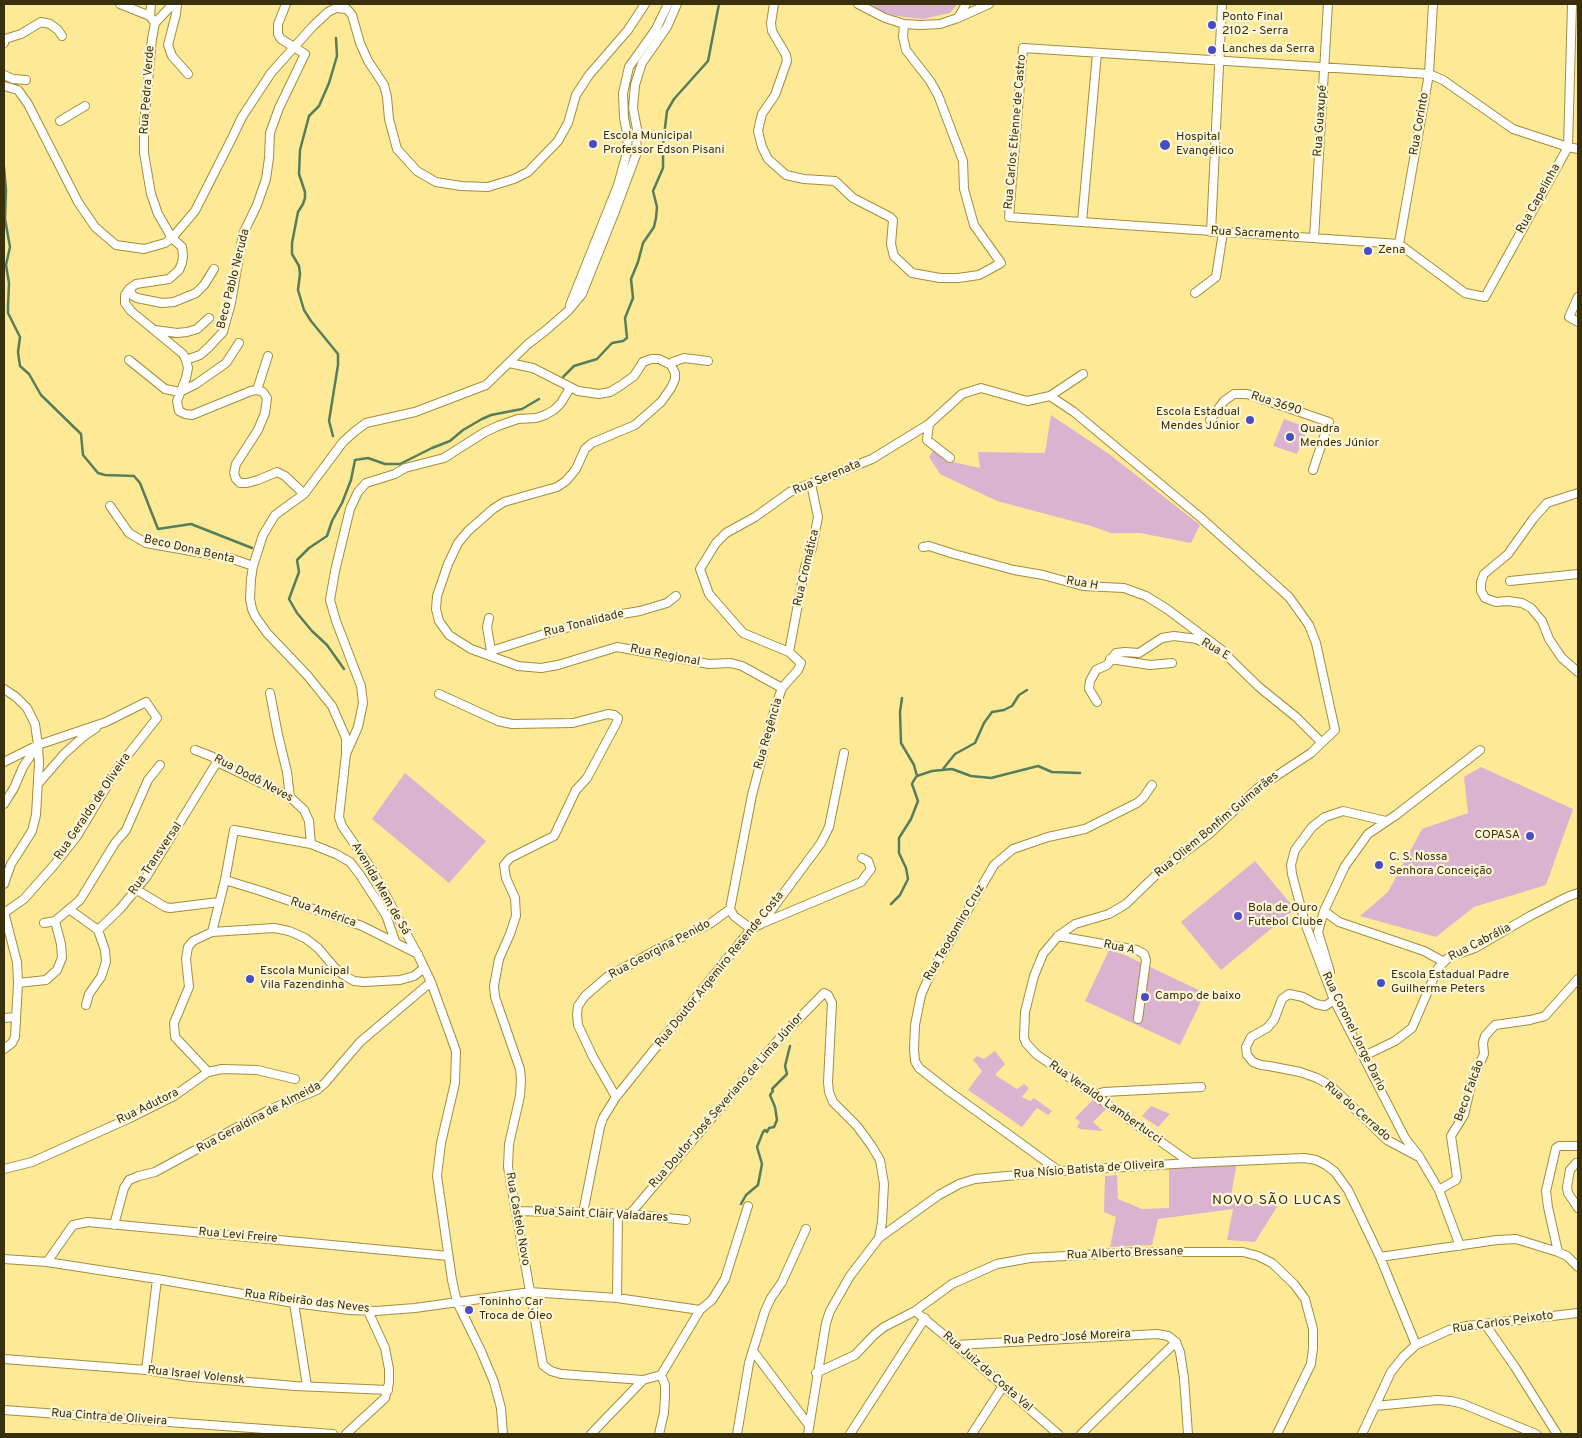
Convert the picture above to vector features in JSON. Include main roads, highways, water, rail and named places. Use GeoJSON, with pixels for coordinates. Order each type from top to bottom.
{"type":"FeatureCollection","features":[{"type":"Feature","properties":{"kind":"waterway"},"geometry":{"type":"LineString","coordinates":[[563,377],[574,366],[597,359],[612,343],[623,341],[627,338],[625,318],[633,298],[631,279],[643,243],[654,227],[656,218],[657,207],[653,191],[663,168],[663,144],[667,111],[674,99],[708,61],[719,4]]}},
{"type":"Feature","properties":{"kind":"waterway"},"geometry":{"type":"LineString","coordinates":[[333,436],[329,421],[338,354],[304,310],[298,290],[299,266],[292,254],[292,243],[298,212],[305,198],[299,174],[300,150],[309,116],[319,106],[329,83],[337,56],[336,38]]}},
{"type":"Feature","properties":{"kind":"waterway"},"geometry":{"type":"LineString","coordinates":[[4,167],[6,190],[5,219],[10,247],[6,265],[9,283],[8,313],[20,337],[18,352],[20,366],[29,374],[41,395],[81,434],[83,455],[98,473],[134,476],[140,483],[158,529],[191,524],[252,548]]}},
{"type":"Feature","properties":{"kind":"waterway"},"geometry":{"type":"LineString","coordinates":[[344,669],[327,645],[297,613],[289,599],[299,572],[297,560],[309,548],[327,536],[351,480],[355,460],[368,458],[385,464],[400,464],[450,441],[463,430],[482,419],[491,415],[522,409],[539,399]]}},
{"type":"Feature","properties":{"kind":"waterway"},"geometry":{"type":"LineString","coordinates":[[943,769],[955,754],[975,743],[984,723],[992,712],[1004,710],[1012,706],[1019,695],[1027,690]]}},
{"type":"Feature","properties":{"kind":"waterway"},"geometry":{"type":"LineString","coordinates":[[902,698],[900,712],[901,743],[914,765],[917,776]]}},
{"type":"Feature","properties":{"kind":"waterway"},"geometry":{"type":"LineString","coordinates":[[891,904],[900,895],[908,879],[906,868],[899,853],[899,838],[911,819],[918,801],[912,784],[917,776],[932,771],[952,769],[971,776],[991,778],[1038,766],[1052,772],[1080,773]]}},
{"type":"Feature","properties":{"kind":"waterway"},"geometry":{"type":"LineString","coordinates":[[741,1204],[746,1195],[758,1185],[762,1164],[757,1147],[763,1132],[765,1130],[767,1132],[769,1128],[774,1127],[777,1120],[775,1107],[770,1095],[773,1091],[772,1089],[787,1074],[785,1066],[790,1046]]}},
{"type":"Feature","properties":{"kind":"place","name":"Ponto Final 2102 - Serra"},"geometry":{"type":"Point","coordinates":[1212,25]}},
{"type":"Feature","properties":{"kind":"place","name":"Lanches da Serra"},"geometry":{"type":"Point","coordinates":[1212,50]}},
{"type":"Feature","properties":{"kind":"place","name":"Escola Municipal Professor Edson Pisani"},"geometry":{"type":"Point","coordinates":[593,144]}},
{"type":"Feature","properties":{"kind":"place","name":"Hospital Evangélico"},"geometry":{"type":"Point","coordinates":[1165,145]}},
{"type":"Feature","properties":{"kind":"place","name":"Zena"},"geometry":{"type":"Point","coordinates":[1368,251]}},
{"type":"Feature","properties":{"kind":"place","name":"Escola Estadual Mendes Júnior"},"geometry":{"type":"Point","coordinates":[1250,420]}},
{"type":"Feature","properties":{"kind":"place","name":"Quadra Mendes Júnior"},"geometry":{"type":"Point","coordinates":[1290,437]}},
{"type":"Feature","properties":{"kind":"place","name":"COPASA"},"geometry":{"type":"Point","coordinates":[1530,836]}},
{"type":"Feature","properties":{"kind":"place","name":"C. S. Nossa Senhora Conceição"},"geometry":{"type":"Point","coordinates":[1379,865]}},
{"type":"Feature","properties":{"kind":"place","name":"Bola de Ouro Futebol Clube"},"geometry":{"type":"Point","coordinates":[1238,916]}},
{"type":"Feature","properties":{"kind":"place","name":"Escola Municipal Vila Fazendinha"},"geometry":{"type":"Point","coordinates":[250,979]}},
{"type":"Feature","properties":{"kind":"place","name":"Escola Estadual Padre Guilherme Peters"},"geometry":{"type":"Point","coordinates":[1381,983]}},
{"type":"Feature","properties":{"kind":"place","name":"Campo de baixo"},"geometry":{"type":"Point","coordinates":[1145,997]}},
{"type":"Feature","properties":{"kind":"place","name":"Toninho Car Troca de Óleo"},"geometry":{"type":"Point","coordinates":[469,1310]}},
{"type":"Feature","properties":{"kind":"district","name":"NOVO SÃO LUCAS"},"geometry":{"type":"Point","coordinates":[1277,1201]}}]}
